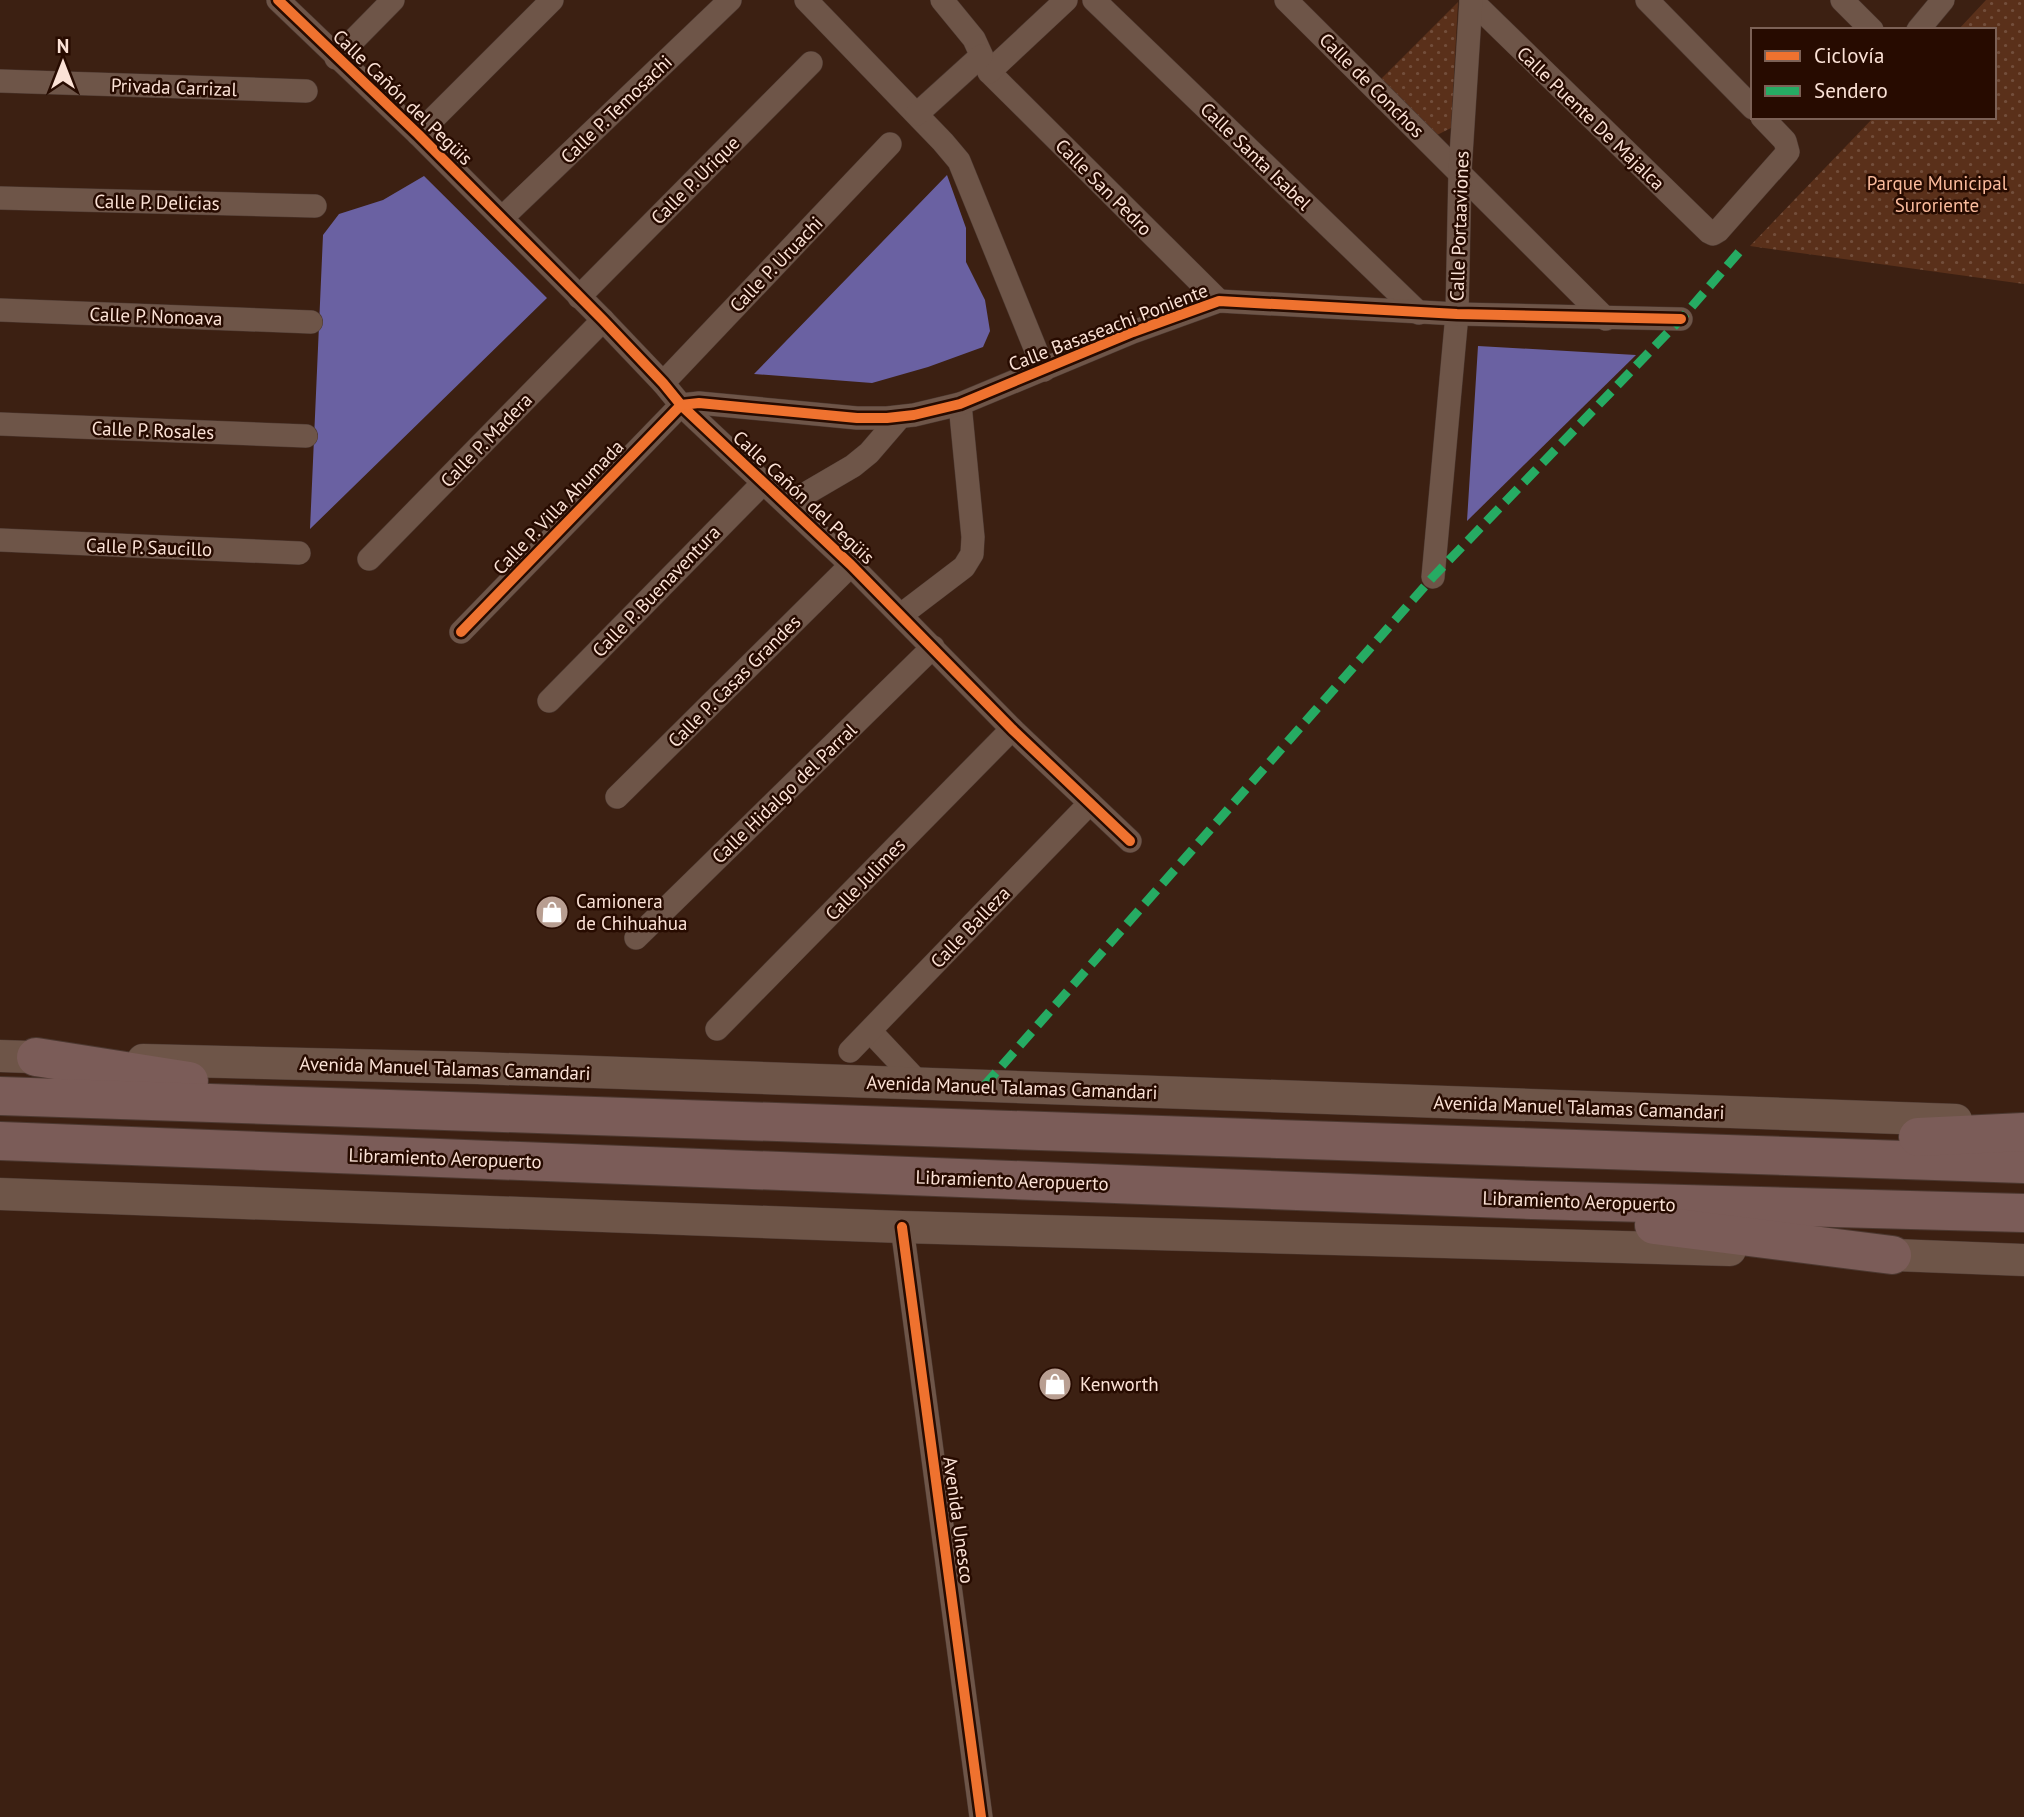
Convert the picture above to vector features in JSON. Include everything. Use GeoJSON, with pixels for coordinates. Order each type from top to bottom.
{"type":"FeatureCollection","features":[{"type":"Feature","properties":{"kind":"highway"},"geometry":{"type":"LineString","coordinates":[[18,1057],[357,1107]]}},
{"type":"Feature","properties":{"kind":"highway"},"geometry":{"type":"LineString","coordinates":[[0,1096],[2024,1164]]}},
{"type":"Feature","properties":{"kind":"highway"},"geometry":{"type":"LineString","coordinates":[[1693,1153],[1807,1142],[2024,1132]]}},
{"type":"Feature","properties":{"kind":"highway","name":"Libramiento Aeropuerto"},"geometry":{"type":"LineString","coordinates":[[0,1141],[1532,1200],[2024,1213]]}},
{"type":"Feature","properties":{"kind":"highway"},"geometry":{"type":"LineString","coordinates":[[1532,1200],[1650,1225],[1892,1255]]}},
{"type":"Feature","properties":{"kind":"main road","name":"Avenida Manuel Talamas Camandari"},"geometry":{"type":"LineString","coordinates":[[18,1057],[477,1068],[2024,1123]]}},
{"type":"Feature","properties":{"kind":"main road"},"geometry":{"type":"LineString","coordinates":[[0,1195],[902,1227],[2024,1261]]}},
{"type":"Feature","properties":{"kind":"street","name":"Calle Cañón del Pegüis"},"geometry":{"type":"LineString","coordinates":[[278,0],[502,218],[603,320],[681,405],[851,565],[1012,729],[1130,841]]}},
{"type":"Feature","properties":{"kind":"street"},"geometry":{"type":"LineString","coordinates":[[336,58],[393,0]]}},
{"type":"Feature","properties":{"kind":"street"},"geometry":{"type":"LineString","coordinates":[[418,134],[552,0]]}},
{"type":"Feature","properties":{"kind":"street","name":"Calle P. Temosachi"},"geometry":{"type":"LineString","coordinates":[[502,218],[730,0]]}},
{"type":"Feature","properties":{"kind":"street"},"geometry":{"type":"LineString","coordinates":[[806,0],[959,161],[1044,370]]}},
{"type":"Feature","properties":{"kind":"street","name":"Calle San Pedro"},"geometry":{"type":"LineString","coordinates":[[942,0],[974,39],[985,64],[1219,301]]}},
{"type":"Feature","properties":{"kind":"street"},"geometry":{"type":"LineString","coordinates":[[917,114],[1066,0]]}},
{"type":"Feature","properties":{"kind":"street","name":"Calle Santa Isabel"},"geometry":{"type":"LineString","coordinates":[[1094,0],[1419,313]]}},
{"type":"Feature","properties":{"kind":"street","name":"Calle de Conchos"},"geometry":{"type":"LineString","coordinates":[[1286,0],[1606,319]]}},
{"type":"Feature","properties":{"kind":"street","name":"Calle Portaaviones"},"geometry":{"type":"LineString","coordinates":[[1433,577],[1457,314],[1460,172],[1471,0]]}},
{"type":"Feature","properties":{"kind":"street","name":"Calle Puente De Majalca"},"geometry":{"type":"LineString","coordinates":[[1471,0],[1713,234],[1787,153],[1789,148],[1785,141],[1764,119]]}},
{"type":"Feature","properties":{"kind":"street"},"geometry":{"type":"LineString","coordinates":[[1647,0],[1751,106]]}},
{"type":"Feature","properties":{"kind":"street"},"geometry":{"type":"LineString","coordinates":[[1842,0],[1870,28]]}},
{"type":"Feature","properties":{"kind":"street"},"geometry":{"type":"LineString","coordinates":[[1920,28],[1943,0]]}},
{"type":"Feature","properties":{"kind":"street","name":"Calle P. Urique"},"geometry":{"type":"LineString","coordinates":[[579,297],[811,63]]}},
{"type":"Feature","properties":{"kind":"street","name":"Privada Carrizal"},"geometry":{"type":"LineString","coordinates":[[0,81],[306,91]]}},
{"type":"Feature","properties":{"kind":"street","name":"Calle P. Uruachi"},"geometry":{"type":"LineString","coordinates":[[663,383],[890,144]]}},
{"type":"Feature","properties":{"kind":"street","name":"Calle P. Delicias"},"geometry":{"type":"LineString","coordinates":[[0,198],[315,206]]}},
{"type":"Feature","properties":{"kind":"street","name":"Calle Basaseachi Poniente"},"geometry":{"type":"LineString","coordinates":[[681,405],[699,403],[857,418],[900,417],[960,404],[1133,332],[1219,301],[1419,313],[1681,319]]}},
{"type":"Feature","properties":{"kind":"street","name":"Calle P. Nonoava"},"geometry":{"type":"LineString","coordinates":[[0,310],[311,322]]}},
{"type":"Feature","properties":{"kind":"street","name":"Calle P. Madera"},"geometry":{"type":"LineString","coordinates":[[369,559],[603,320]]}},
{"type":"Feature","properties":{"kind":"street"},"geometry":{"type":"LineString","coordinates":[[901,615],[964,566],[972,554],[973,537],[960,404]]}},
{"type":"Feature","properties":{"kind":"street","name":"Calle P. Villa Ahumada"},"geometry":{"type":"LineString","coordinates":[[461,632],[681,405]]}},
{"type":"Feature","properties":{"kind":"street"},"geometry":{"type":"LineString","coordinates":[[788,505],[853,466],[869,453],[900,417]]}},
{"type":"Feature","properties":{"kind":"street","name":"Calle P. Rosales"},"geometry":{"type":"LineString","coordinates":[[0,424],[306,436]]}},
{"type":"Feature","properties":{"kind":"street","name":"Calle P. Buenaventura"},"geometry":{"type":"LineString","coordinates":[[549,701],[764,482]]}},
{"type":"Feature","properties":{"kind":"street","name":"Calle P. Saucillo"},"geometry":{"type":"LineString","coordinates":[[0,540],[299,553]]}},
{"type":"Feature","properties":{"kind":"street","name":"Calle P. Casas Grandes"},"geometry":{"type":"LineString","coordinates":[[617,797],[851,565]]}},
{"type":"Feature","properties":{"kind":"street","name":"Calle Hidalgo del Parral"},"geometry":{"type":"LineString","coordinates":[[636,938],[933,648]]}},
{"type":"Feature","properties":{"kind":"street","name":"Calle Julimes"},"geometry":{"type":"LineString","coordinates":[[717,1030],[1012,729]]}},
{"type":"Feature","properties":{"kind":"street","name":"Calle Balleza"},"geometry":{"type":"LineString","coordinates":[[850,1051],[1090,803]]}},
{"type":"Feature","properties":{"kind":"street"},"geometry":{"type":"LineString","coordinates":[[870,1031],[920,1084]]}},
{"type":"Feature","properties":{"kind":"street","name":"Avenida Unesco"},"geometry":{"type":"LineString","coordinates":[[902,1227],[981,1817]]}},
{"type":"Feature","properties":{"kind":"green space","name":"Parque Municipal Suroriente"},"geometry":{"type":"Polygon","coordinates":[[[1986,0],[2024,0],[2024,284],[1750,246],[1872,119],[1996,119],[1996,28],[1960,28],[1986,0]]]}},
{"type":"Feature","properties":{"kind":"green space"},"geometry":{"type":"Polygon","coordinates":[[[1458,2],[1451,128],[1437,135],[1381,79],[1458,2]]]}},
{"type":"Feature","properties":{"kind":"shaded area"},"geometry":{"type":"Polygon","coordinates":[[[947,175],[966,228],[966,262],[985,300],[990,331],[983,347],[872,383],[754,374],[947,175]]]}},
{"type":"Feature","properties":{"kind":"shaded area"},"geometry":{"type":"Polygon","coordinates":[[[424,176],[547,298],[310,529],[323,235],[339,214],[383,200],[424,176]]]}},
{"type":"Feature","properties":{"kind":"shaded area"},"geometry":{"type":"Polygon","coordinates":[[[1478,346],[1636,355],[1467,521],[1478,346]]]}},
{"type":"Feature","properties":{"kind":"marked path"},"geometry":{"type":"LineString","coordinates":[[984,1086],[1433,577],[1681,319],[1740,251]]}},
{"type":"Feature","properties":{"kind":"cycle path"},"geometry":{"type":"LineString","coordinates":[[278,0],[418,134],[603,320],[681,405],[851,565],[1012,729],[1130,841]]}},
{"type":"Feature","properties":{"kind":"cycle path"},"geometry":{"type":"LineString","coordinates":[[461,632],[681,405],[699,403],[857,418],[914,415],[960,404],[1133,332],[1219,301],[1457,314],[1681,319]]}},
{"type":"Feature","properties":{"kind":"cycle path"},"geometry":{"type":"LineString","coordinates":[[902,1227],[981,1817]]}},
{"type":"Feature","properties":{"kind":"place","name":"Camionera de Chihuahua"},"geometry":{"type":"Point","coordinates":[552,912]}},
{"type":"Feature","properties":{"kind":"place","name":"Kenworth"},"geometry":{"type":"Point","coordinates":[1055,1384]}}]}
